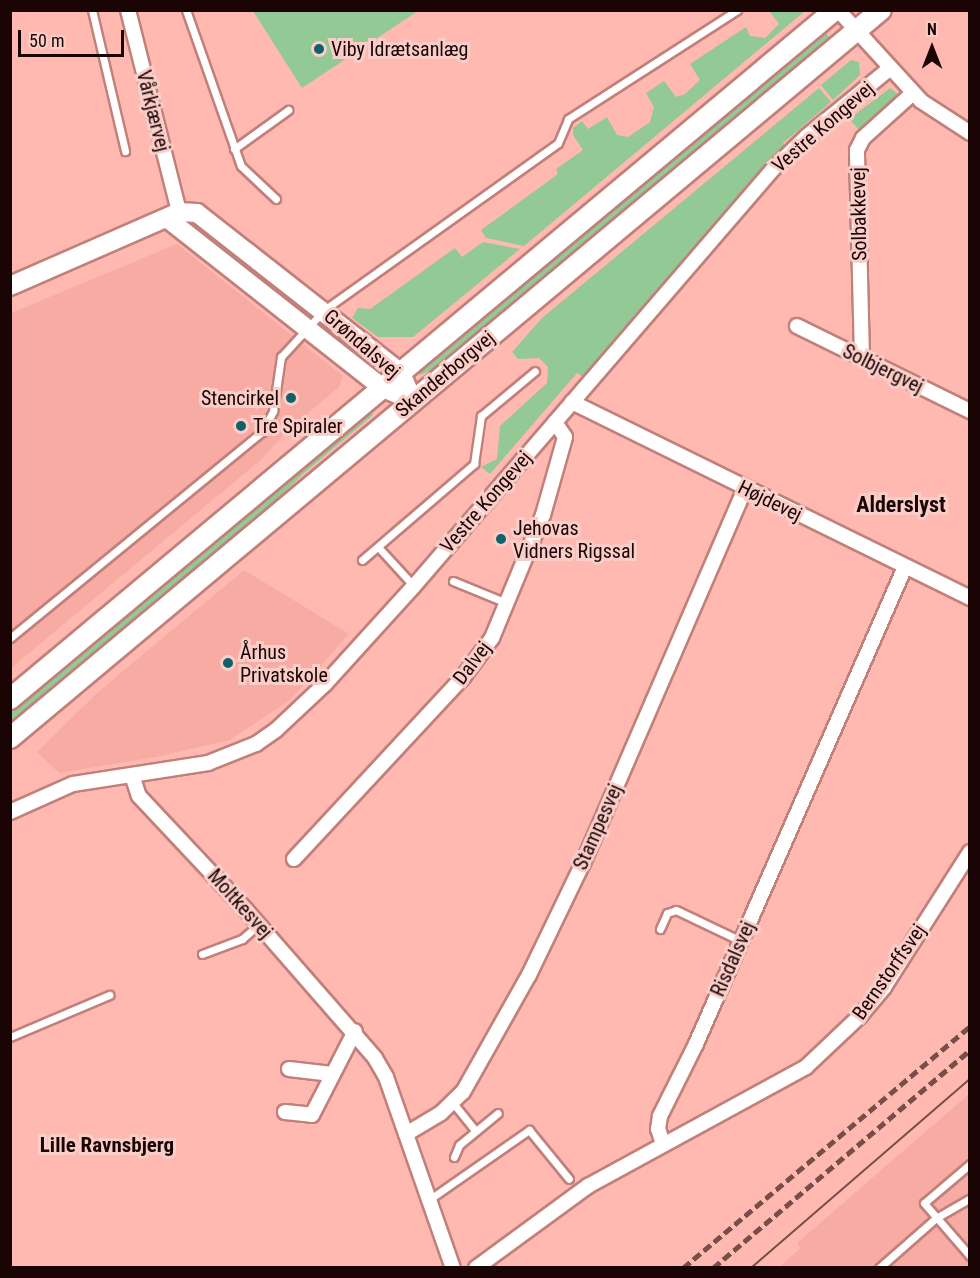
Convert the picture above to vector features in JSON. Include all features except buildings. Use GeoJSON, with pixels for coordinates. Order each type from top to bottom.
{"type":"FeatureCollection","features":[{"type":"Feature","properties":{"kind":"main road","name":"Skanderborgvej"},"geometry":{"type":"LineString","coordinates":[[10,699],[836,10]]}},
{"type":"Feature","properties":{"kind":"main road","name":"Skanderborgvej"},"geometry":{"type":"LineString","coordinates":[[10,738],[881,10]]}},
{"type":"Feature","properties":{"kind":"street","name":"Vårkjærvej"},"geometry":{"type":"LineString","coordinates":[[128,10],[173,215]]}},
{"type":"Feature","properties":{"kind":"street"},"geometry":{"type":"LineString","coordinates":[[836,10],[913,93],[969,133]]}},
{"type":"Feature","properties":{"kind":"street","name":"Vestre Kongevej"},"geometry":{"type":"LineString","coordinates":[[10,812],[73,784],[208,763],[256,744],[325,684],[414,586],[773,170],[806,137],[889,69]]}},
{"type":"Feature","properties":{"kind":"street","name":"Solbakkevej"},"geometry":{"type":"LineString","coordinates":[[862,358],[857,150],[863,138],[913,93]]}},
{"type":"Feature","properties":{"kind":"street"},"geometry":{"type":"LineString","coordinates":[[10,286],[173,215]]}},
{"type":"Feature","properties":{"kind":"street","name":"Grøndalsvej"},"geometry":{"type":"LineString","coordinates":[[173,215],[202,216],[324,310],[401,373],[413,401]]}},
{"type":"Feature","properties":{"kind":"street","name":"Grøndalsvej"},"geometry":{"type":"LineString","coordinates":[[173,215],[304,328],[382,388],[413,401]]}},
{"type":"Feature","properties":{"kind":"street","name":"Solbjergvej"},"geometry":{"type":"LineString","coordinates":[[797,326],[969,411]]}},
{"type":"Feature","properties":{"kind":"street","name":"Højdevej"},"geometry":{"type":"LineString","coordinates":[[572,402],[969,598]]}},
{"type":"Feature","properties":{"kind":"street","name":"Dalvej"},"geometry":{"type":"LineString","coordinates":[[294,859],[479,659],[507,603],[543,515],[562,448],[563,430],[555,422]]}},
{"type":"Feature","properties":{"kind":"street","name":"Stampesvej"},"geometry":{"type":"LineString","coordinates":[[406,1134],[453,1103],[475,1074],[513,1005],[583,863],[745,489]]}},
{"type":"Feature","properties":{"kind":"street","name":"Risdalsvej"},"geometry":{"type":"LineString","coordinates":[[663,1144],[658,1129],[660,1116],[741,941],[905,567]]}},
{"type":"Feature","properties":{"kind":"street","name":"Moltkesvej"},"geometry":{"type":"LineString","coordinates":[[132,775],[139,796],[355,1031],[386,1077],[453,1268]]}},
{"type":"Feature","properties":{"kind":"street","name":"Bernstorffsvej"},"geometry":{"type":"LineString","coordinates":[[663,1144],[774,1087],[833,1043],[884,987],[969,852]]}},
{"type":"Feature","properties":{"kind":"street"},"geometry":{"type":"LineString","coordinates":[[285,1112],[312,1115],[355,1031]]}},
{"type":"Feature","properties":{"kind":"street"},"geometry":{"type":"LineString","coordinates":[[289,1069],[332,1074]]}},
{"type":"Feature","properties":{"kind":"street"},"geometry":{"type":"LineString","coordinates":[[476,1268],[588,1186],[663,1144]]}},
{"type":"Feature","properties":{"kind":"lane"},"geometry":{"type":"LineString","coordinates":[[92,10],[125,151]]}},
{"type":"Feature","properties":{"kind":"lane"},"geometry":{"type":"LineString","coordinates":[[186,10],[241,166],[276,199]]}},
{"type":"Feature","properties":{"kind":"lane"},"geometry":{"type":"LineString","coordinates":[[10,638],[262,432],[273,411],[281,357],[304,328],[324,310],[558,143],[568,119],[737,10]]}},
{"type":"Feature","properties":{"kind":"lane"},"geometry":{"type":"LineString","coordinates":[[234,149],[288,110]]}},
{"type":"Feature","properties":{"kind":"lane"},"geometry":{"type":"LineString","coordinates":[[362,560],[379,548],[474,464],[481,417],[535,371]]}},
{"type":"Feature","properties":{"kind":"lane"},"geometry":{"type":"LineString","coordinates":[[379,548],[414,586]]}},
{"type":"Feature","properties":{"kind":"lane"},"geometry":{"type":"LineString","coordinates":[[453,581],[507,603]]}},
{"type":"Feature","properties":{"kind":"lane"},"geometry":{"type":"LineString","coordinates":[[660,929],[667,914],[676,910],[741,941]]}},
{"type":"Feature","properties":{"kind":"lane"},"geometry":{"type":"LineString","coordinates":[[202,954],[242,939],[259,924]]}},
{"type":"Feature","properties":{"kind":"lane"},"geometry":{"type":"LineString","coordinates":[[10,1037],[109,995]]}},
{"type":"Feature","properties":{"kind":"lane"},"geometry":{"type":"LineString","coordinates":[[453,1103],[476,1131]]}},
{"type":"Feature","properties":{"kind":"lane"},"geometry":{"type":"LineString","coordinates":[[454,1157],[459,1145],[498,1113]]}},
{"type":"Feature","properties":{"kind":"lane"},"geometry":{"type":"LineString","coordinates":[[430,1199],[529,1130],[569,1179]]}},
{"type":"Feature","properties":{"kind":"lane"},"geometry":{"type":"LineString","coordinates":[[969,1164],[924,1203],[969,1256]]}},
{"type":"Feature","properties":{"kind":"lane"},"geometry":{"type":"LineString","coordinates":[[879,1268],[936,1218],[969,1198]]}},
{"type":"Feature","properties":{"kind":"shaded area"},"geometry":{"type":"Polygon","coordinates":[[[177,244],[343,376],[339,387],[288,430],[262,459],[11,668],[11,313],[177,244]]]}},
{"type":"Feature","properties":{"kind":"shaded area","name":"Århus Privatskole"},"geometry":{"type":"Polygon","coordinates":[[[244,570],[349,634],[290,700],[230,740],[156,757],[59,773],[37,752],[98,692],[244,570]]]}},
{"type":"Feature","properties":{"kind":"shaded area"},"geometry":{"type":"Polygon","coordinates":[[[969,1094],[969,1267],[778,1268],[801,1248],[797,1243],[969,1094]]]}},
{"type":"Feature","properties":{"kind":"green space","name":"Viby Idrætsanlæg"},"geometry":{"type":"Polygon","coordinates":[[[253,11],[418,11],[302,88],[253,11]]]}},
{"type":"Feature","properties":{"kind":"green space"},"geometry":{"type":"Polygon","coordinates":[[[769,11],[805,11],[524,246],[486,238],[481,230],[558,174],[556,169],[583,150],[573,135],[573,128],[582,121],[588,129],[607,117],[617,135],[628,137],[650,122],[654,107],[646,93],[664,81],[676,97],[685,94],[700,80],[690,64],[746,27],[750,36],[765,38],[779,24],[769,11]]]}},
{"type":"Feature","properties":{"kind":"green space"},"geometry":{"type":"Polygon","coordinates":[[[825,31],[831,40],[432,374],[428,371],[420,375],[419,369],[825,31]]]}},
{"type":"Feature","properties":{"kind":"green space"},"geometry":{"type":"Polygon","coordinates":[[[851,60],[859,62],[860,75],[833,100],[821,85],[851,60]]]}},
{"type":"Feature","properties":{"kind":"green space"},"geometry":{"type":"Polygon","coordinates":[[[819,88],[831,102],[783,143],[785,146],[752,179],[583,377],[577,373],[490,474],[481,467],[497,459],[500,426],[547,383],[548,367],[539,358],[518,359],[512,352],[542,318],[819,88]]]}},
{"type":"Feature","properties":{"kind":"green space"},"geometry":{"type":"Polygon","coordinates":[[[890,88],[899,95],[859,130],[849,119],[890,88]]]}},
{"type":"Feature","properties":{"kind":"green space"},"geometry":{"type":"Polygon","coordinates":[[[483,242],[520,249],[413,337],[378,337],[352,318],[358,308],[370,309],[455,248],[462,257],[483,242]]]}},
{"type":"Feature","properties":{"kind":"green space"},"geometry":{"type":"Polygon","coordinates":[[[369,411],[373,415],[303,474],[256,520],[11,726],[11,710],[369,411]]]}},
{"type":"Feature","properties":{"kind":"tram line"},"geometry":{"type":"LineString","coordinates":[[751,1268],[970,1079]]}},
{"type":"Feature","properties":{"kind":"railway"},"geometry":{"type":"LineString","coordinates":[[683,1268],[970,1026]]}},
{"type":"Feature","properties":{"kind":"railway"},"geometry":{"type":"LineString","coordinates":[[713,1268],[970,1050]]}},
{"type":"Feature","properties":{"kind":"place","name":"Viby Idrætsanlæg"},"geometry":{"type":"Point","coordinates":[319,49]}},
{"type":"Feature","properties":{"kind":"place","name":"Stencirkel"},"geometry":{"type":"Point","coordinates":[291,398]}},
{"type":"Feature","properties":{"kind":"place","name":"Tre Spiraler"},"geometry":{"type":"Point","coordinates":[241,426]}},
{"type":"Feature","properties":{"kind":"place","name":"Jehovas Vidners Rigssal"},"geometry":{"type":"Point","coordinates":[501,539]}},
{"type":"Feature","properties":{"kind":"place","name":"Århus Privatskole"},"geometry":{"type":"Point","coordinates":[228,663]}},
{"type":"Feature","properties":{"kind":"district","name":"Alderslyst"},"geometry":{"type":"Point","coordinates":[901,505]}},
{"type":"Feature","properties":{"kind":"district","name":"Lille Ravnsbjerg"},"geometry":{"type":"Point","coordinates":[107,1145]}}]}
